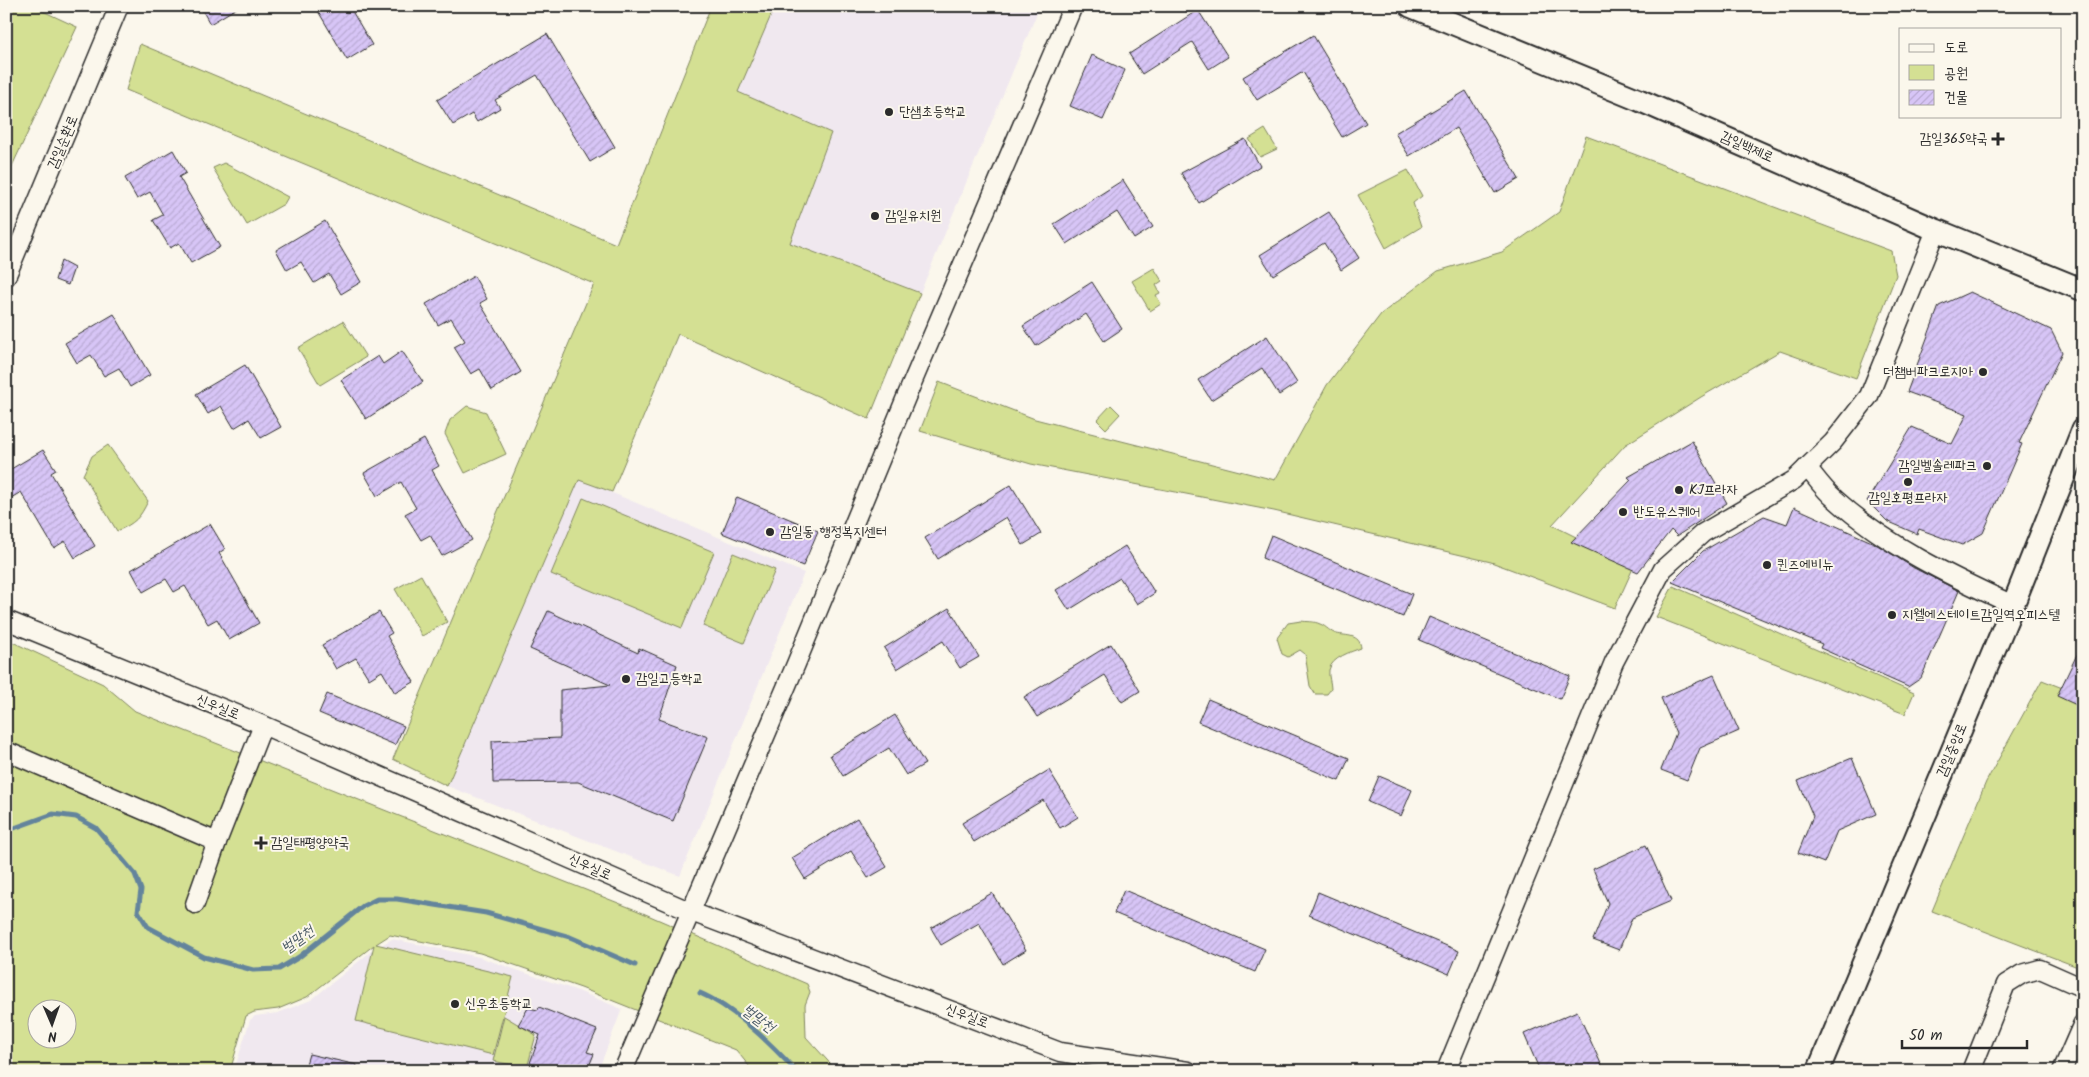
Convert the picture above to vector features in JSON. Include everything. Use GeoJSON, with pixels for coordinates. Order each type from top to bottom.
{"type":"FeatureCollection","features":[{"type":"Feature","properties":{"kind":"main road","name":"감일백제로"},"geometry":{"type":"LineString","coordinates":[[1410,6],[1648,103],[1936,230],[2083,290]]}},
{"type":"Feature","properties":{"kind":"main road","name":"감일중앙로"},"geometry":{"type":"LineString","coordinates":[[1818,1071],[2013,605],[2083,429]]}},
{"type":"Feature","properties":{"kind":"street","name":"감일순환로"},"geometry":{"type":"LineString","coordinates":[[6,277],[119,6]]}},
{"type":"Feature","properties":{"kind":"street"},"geometry":{"type":"LineString","coordinates":[[623,1071],[796,664],[906,395],[1073,6]]}},
{"type":"Feature","properties":{"kind":"street"},"geometry":{"type":"LineString","coordinates":[[1446,1071],[1614,662],[1663,569],[1703,533],[1794,480],[1834,442],[1869,396],[1936,230]]}},
{"type":"Feature","properties":{"kind":"street"},"geometry":{"type":"LineString","coordinates":[[1807,468],[1834,498],[1870,528],[1953,576],[2013,605]]}},
{"type":"Feature","properties":{"kind":"street","name":"신우실로"},"geometry":{"type":"LineString","coordinates":[[6,620],[263,725],[690,911],[1060,1052],[1188,1071]]}},
{"type":"Feature","properties":{"kind":"street"},"geometry":{"type":"LineString","coordinates":[[195,904],[263,725]]}},
{"type":"Feature","properties":{"kind":"street"},"geometry":{"type":"LineString","coordinates":[[6,750],[217,842]]}},
{"type":"Feature","properties":{"kind":"street"},"geometry":{"type":"LineString","coordinates":[[1971,1071],[2006,984],[2022,974],[2040,969],[2083,988]]}},
{"type":"Feature","properties":{"kind":"street"},"geometry":{"type":"LineString","coordinates":[[2062,1071],[2083,1024]]}},
{"type":"Feature","properties":{"kind":"shaded area","name":"단샘초등학교"},"geometry":{"type":"Polygon","coordinates":[[[775,6],[1040,6],[920,293],[790,243],[831,133],[737,92],[775,6]]]}},
{"type":"Feature","properties":{"kind":"shaded area","name":"감일고등학교"},"geometry":{"type":"Polygon","coordinates":[[[579,479],[804,573],[680,876],[447,786],[579,479]]]}},
{"type":"Feature","properties":{"kind":"shaded area","name":"신우초등학교"},"geometry":{"type":"Polygon","coordinates":[[[392,939],[479,957],[578,991],[622,1009],[598,1071],[234,1071],[250,1020],[255,1016],[278,1013],[311,1000],[374,949],[392,939]]]}},
{"type":"Feature","properties":{"kind":"green space"},"geometry":{"type":"Polygon","coordinates":[[[6,6],[32,6],[77,27],[6,179],[6,6]]]}},
{"type":"Feature","properties":{"kind":"green space"},"geometry":{"type":"Polygon","coordinates":[[[711,6],[775,6],[738,92],[831,133],[790,243],[920,293],[869,419],[678,334],[612,492],[579,480],[447,786],[393,759],[594,284],[126,90],[140,44],[616,244],[711,6]]]}},
{"type":"Feature","properties":{"kind":"green space"},"geometry":{"type":"Polygon","coordinates":[[[1265,129],[1277,149],[1260,157],[1249,139],[1265,129]]]}},
{"type":"Feature","properties":{"kind":"green space"},"geometry":{"type":"Polygon","coordinates":[[[1586,136],[1891,251],[1896,275],[1856,378],[1780,351],[1701,397],[1625,445],[1552,525],[1634,566],[1615,608],[1491,562],[1274,511],[1031,464],[920,431],[939,382],[1035,419],[1275,480],[1327,385],[1381,314],[1438,271],[1502,252],[1559,212],[1586,136]]]}},
{"type":"Feature","properties":{"kind":"green space"},"geometry":{"type":"Polygon","coordinates":[[[224,163],[288,197],[284,204],[247,225],[213,168],[224,163]]]}},
{"type":"Feature","properties":{"kind":"green space"},"geometry":{"type":"Polygon","coordinates":[[[1408,170],[1422,196],[1413,203],[1421,227],[1386,248],[1358,195],[1408,170]]]}},
{"type":"Feature","properties":{"kind":"green space"},"geometry":{"type":"Polygon","coordinates":[[[1154,268],[1162,281],[1156,285],[1160,293],[1156,295],[1161,304],[1150,311],[1132,281],[1154,268]]]}},
{"type":"Feature","properties":{"kind":"green space"},"geometry":{"type":"Polygon","coordinates":[[[343,321],[366,357],[320,385],[298,348],[343,321]]]}},
{"type":"Feature","properties":{"kind":"green space"},"geometry":{"type":"Polygon","coordinates":[[[1111,405],[1120,414],[1106,429],[1097,420],[1111,405]]]}},
{"type":"Feature","properties":{"kind":"green space"},"geometry":{"type":"Polygon","coordinates":[[[467,406],[486,412],[506,454],[465,473],[445,434],[450,420],[467,406]]]}},
{"type":"Feature","properties":{"kind":"green space"},"geometry":{"type":"Polygon","coordinates":[[[108,445],[148,501],[136,519],[117,531],[83,475],[92,456],[108,445]]]}},
{"type":"Feature","properties":{"kind":"green space"},"geometry":{"type":"Polygon","coordinates":[[[583,498],[714,552],[682,628],[551,574],[583,498]]]}},
{"type":"Feature","properties":{"kind":"green space"},"geometry":{"type":"Polygon","coordinates":[[[733,553],[775,570],[744,643],[703,626],[733,553]]]}},
{"type":"Feature","properties":{"kind":"green space"},"geometry":{"type":"Polygon","coordinates":[[[421,575],[447,622],[422,636],[395,589],[421,575]]]}},
{"type":"Feature","properties":{"kind":"green space"},"geometry":{"type":"Polygon","coordinates":[[[1673,586],[1914,693],[1905,714],[1656,617],[1673,586]]]}},
{"type":"Feature","properties":{"kind":"green space"},"geometry":{"type":"Polygon","coordinates":[[[1301,621],[1318,623],[1335,633],[1355,638],[1360,643],[1361,648],[1338,658],[1331,665],[1329,673],[1331,689],[1327,694],[1315,694],[1310,686],[1305,654],[1300,650],[1288,657],[1282,654],[1277,638],[1288,623],[1301,621]]]}},
{"type":"Feature","properties":{"kind":"green space"},"geometry":{"type":"Polygon","coordinates":[[[6,639],[103,684],[135,711],[636,910],[807,984],[810,992],[805,1005],[806,1037],[837,1071],[753,1071],[736,1050],[581,988],[480,953],[390,935],[376,944],[513,977],[493,1055],[356,1021],[374,945],[307,997],[278,1009],[254,1012],[246,1016],[230,1071],[6,1071],[6,639]]]}},
{"type":"Feature","properties":{"kind":"green space"},"geometry":{"type":"Polygon","coordinates":[[[2042,680],[2083,696],[2083,969],[1932,911],[1986,782],[2042,680]]]}},
{"type":"Feature","properties":{"kind":"green space"},"geometry":{"type":"Polygon","coordinates":[[[504,1016],[536,1035],[527,1068],[493,1061],[504,1016]]]}},
{"type":"Feature","properties":{"kind":"building"},"geometry":{"type":"Polygon","coordinates":[[[200,6],[240,6],[210,24],[200,6]]]}},
{"type":"Feature","properties":{"kind":"building"},"geometry":{"type":"Polygon","coordinates":[[[315,6],[349,6],[372,45],[347,60],[315,6]]]}},
{"type":"Feature","properties":{"kind":"building"},"geometry":{"type":"Polygon","coordinates":[[[1198,10],[1228,57],[1209,69],[1192,42],[1142,74],[1129,54],[1198,10]]]}},
{"type":"Feature","properties":{"kind":"building"},"geometry":{"type":"Polygon","coordinates":[[[547,34],[615,147],[590,162],[537,75],[495,100],[500,108],[477,122],[472,114],[453,125],[437,100],[547,34]]]}},
{"type":"Feature","properties":{"kind":"building"},"geometry":{"type":"Polygon","coordinates":[[[1313,35],[1366,123],[1342,137],[1303,72],[1257,100],[1243,77],[1313,35]]]}},
{"type":"Feature","properties":{"kind":"building"},"geometry":{"type":"Polygon","coordinates":[[[1092,55],[1125,70],[1103,120],[1070,106],[1092,55]]]}},
{"type":"Feature","properties":{"kind":"building"},"geometry":{"type":"Polygon","coordinates":[[[1466,91],[1519,179],[1495,193],[1456,128],[1409,156],[1395,133],[1466,91]]]}},
{"type":"Feature","properties":{"kind":"building"},"geometry":{"type":"Polygon","coordinates":[[[1245,139],[1260,166],[1199,203],[1181,173],[1245,139]]]}},
{"type":"Feature","properties":{"kind":"building"},"geometry":{"type":"Polygon","coordinates":[[[173,150],[186,173],[179,177],[220,247],[191,263],[179,243],[170,248],[153,220],[163,215],[150,192],[137,199],[125,178],[173,150]]]}},
{"type":"Feature","properties":{"kind":"building"},"geometry":{"type":"Polygon","coordinates":[[[1123,180],[1153,227],[1134,239],[1117,212],[1067,244],[1054,224],[1123,180]]]}},
{"type":"Feature","properties":{"kind":"building"},"geometry":{"type":"Polygon","coordinates":[[[1329,212],[1359,258],[1341,270],[1324,243],[1273,275],[1260,255],[1329,212]]]}},
{"type":"Feature","properties":{"kind":"building"},"geometry":{"type":"Polygon","coordinates":[[[325,221],[361,282],[341,294],[329,274],[314,283],[301,262],[287,270],[276,250],[325,221]]]}},
{"type":"Feature","properties":{"kind":"building"},"geometry":{"type":"Polygon","coordinates":[[[61,261],[74,268],[68,285],[55,280],[61,261]]]}},
{"type":"Feature","properties":{"kind":"building"},"geometry":{"type":"Polygon","coordinates":[[[474,276],[487,299],[480,303],[521,372],[492,390],[480,369],[471,374],[454,347],[465,341],[451,318],[438,325],[426,304],[474,276]]]}},
{"type":"Feature","properties":{"kind":"building"},"geometry":{"type":"Polygon","coordinates":[[[1092,282],[1122,329],[1104,341],[1086,314],[1036,346],[1023,326],[1092,282]]]}},
{"type":"Feature","properties":{"kind":"building"},"geometry":{"type":"Polygon","coordinates":[[[1970,292],[2051,330],[2062,352],[2019,443],[2022,444],[1983,533],[1962,545],[1919,529],[1917,534],[1887,521],[1867,501],[1912,427],[1952,444],[1967,414],[1907,392],[1939,306],[1970,292]]]}},
{"type":"Feature","properties":{"kind":"building"},"geometry":{"type":"Polygon","coordinates":[[[114,314],[150,375],[130,387],[119,368],[104,376],[91,355],[77,363],[65,343],[114,314]]]}},
{"type":"Feature","properties":{"kind":"building"},"geometry":{"type":"Polygon","coordinates":[[[1267,336],[1297,383],[1279,395],[1262,368],[1211,400],[1198,380],[1267,336]]]}},
{"type":"Feature","properties":{"kind":"building"},"geometry":{"type":"Polygon","coordinates":[[[402,351],[423,382],[366,419],[341,380],[378,356],[383,364],[402,351]]]}},
{"type":"Feature","properties":{"kind":"building"},"geometry":{"type":"Polygon","coordinates":[[[245,365],[281,427],[261,438],[249,419],[234,428],[221,406],[208,414],[196,394],[245,365]]]}},
{"type":"Feature","properties":{"kind":"building"},"geometry":{"type":"Polygon","coordinates":[[[424,439],[439,466],[432,470],[472,540],[442,556],[430,535],[421,540],[405,514],[416,508],[401,482],[377,496],[364,473],[424,439]]]}},
{"type":"Feature","properties":{"kind":"building"},"geometry":{"type":"Polygon","coordinates":[[[1692,441],[1727,503],[1677,536],[1671,530],[1638,572],[1571,542],[1631,480],[1628,477],[1692,441]]]}},
{"type":"Feature","properties":{"kind":"building"},"geometry":{"type":"Polygon","coordinates":[[[43,450],[56,470],[51,473],[95,546],[75,558],[65,541],[54,548],[21,492],[6,501],[6,472],[43,450]]]}},
{"type":"Feature","properties":{"kind":"building"},"geometry":{"type":"Polygon","coordinates":[[[1011,485],[1041,534],[1023,545],[1006,517],[938,559],[925,538],[1011,485]]]}},
{"type":"Feature","properties":{"kind":"building","name":"감일동 행정복지센터"},"geometry":{"type":"Polygon","coordinates":[[[737,497],[818,531],[803,566],[722,533],[737,497]]]}},
{"type":"Feature","properties":{"kind":"building"},"geometry":{"type":"Polygon","coordinates":[[[1794,507],[1874,543],[1914,568],[1959,591],[1921,678],[1908,687],[1820,648],[1822,644],[1672,582],[1703,551],[1764,516],[1787,524],[1794,507]]]}},
{"type":"Feature","properties":{"kind":"building"},"geometry":{"type":"Polygon","coordinates":[[[210,524],[225,549],[219,553],[259,623],[229,640],[217,619],[208,624],[185,586],[174,592],[166,579],[143,592],[131,570],[210,524]]]}},
{"type":"Feature","properties":{"kind":"building"},"geometry":{"type":"Polygon","coordinates":[[[1271,535],[1412,594],[1403,617],[1262,558],[1271,535]]]}},
{"type":"Feature","properties":{"kind":"building"},"geometry":{"type":"Polygon","coordinates":[[[1125,546],[1155,593],[1137,604],[1120,578],[1069,610],[1056,590],[1125,546]]]}},
{"type":"Feature","properties":{"kind":"building"},"geometry":{"type":"Polygon","coordinates":[[[949,608],[979,657],[960,668],[943,641],[897,669],[884,648],[949,608]]]}},
{"type":"Feature","properties":{"kind":"building","name":"감일고등학교"},"geometry":{"type":"Polygon","coordinates":[[[548,611],[638,653],[639,648],[677,665],[659,719],[708,737],[673,821],[578,782],[493,783],[492,741],[560,738],[560,690],[610,685],[530,649],[548,611]]]}},
{"type":"Feature","properties":{"kind":"building"},"geometry":{"type":"Polygon","coordinates":[[[379,612],[392,633],[387,636],[414,682],[395,693],[382,671],[369,679],[356,658],[336,669],[322,645],[379,612]]]}},
{"type":"Feature","properties":{"kind":"building"},"geometry":{"type":"Polygon","coordinates":[[[1429,617],[1570,676],[1560,699],[1419,640],[1429,617]]]}},
{"type":"Feature","properties":{"kind":"building"},"geometry":{"type":"Polygon","coordinates":[[[2083,642],[2083,708],[2057,696],[2083,642]]]}},
{"type":"Feature","properties":{"kind":"building"},"geometry":{"type":"Polygon","coordinates":[[[1111,644],[1140,691],[1122,702],[1105,675],[1037,717],[1024,697],[1111,644]]]}},
{"type":"Feature","properties":{"kind":"building"},"geometry":{"type":"Polygon","coordinates":[[[1714,675],[1739,731],[1700,748],[1687,780],[1661,770],[1676,733],[1661,698],[1714,675]]]}},
{"type":"Feature","properties":{"kind":"building"},"geometry":{"type":"Polygon","coordinates":[[[327,694],[404,726],[395,745],[319,713],[327,694]]]}},
{"type":"Feature","properties":{"kind":"building"},"geometry":{"type":"Polygon","coordinates":[[[1208,699],[1349,758],[1339,781],[1198,722],[1208,699]]]}},
{"type":"Feature","properties":{"kind":"building"},"geometry":{"type":"Polygon","coordinates":[[[895,715],[925,764],[906,775],[889,748],[843,776],[830,755],[895,715]]]}},
{"type":"Feature","properties":{"kind":"building"},"geometry":{"type":"Polygon","coordinates":[[[1852,758],[1876,814],[1837,831],[1824,863],[1798,853],[1813,816],[1798,781],[1852,758]]]}},
{"type":"Feature","properties":{"kind":"building"},"geometry":{"type":"Polygon","coordinates":[[[1049,770],[1078,817],[1060,828],[1043,800],[974,842],[962,823],[1049,770]]]}},
{"type":"Feature","properties":{"kind":"building"},"geometry":{"type":"Polygon","coordinates":[[[1379,776],[1412,790],[1401,816],[1368,802],[1379,776]]]}},
{"type":"Feature","properties":{"kind":"building"},"geometry":{"type":"Polygon","coordinates":[[[857,818],[887,867],[868,878],[851,851],[805,879],[792,858],[857,818]]]}},
{"type":"Feature","properties":{"kind":"building"},"geometry":{"type":"Polygon","coordinates":[[[1646,845],[1671,901],[1632,918],[1619,950],[1593,940],[1608,903],[1593,869],[1646,845]]]}},
{"type":"Feature","properties":{"kind":"building"},"geometry":{"type":"Polygon","coordinates":[[[1124,890],[1265,949],[1255,972],[1114,913],[1124,890]]]}},
{"type":"Feature","properties":{"kind":"building"},"geometry":{"type":"Polygon","coordinates":[[[1318,892],[1459,951],[1449,974],[1309,915],[1318,892]]]}},
{"type":"Feature","properties":{"kind":"building"},"geometry":{"type":"Polygon","coordinates":[[[992,893],[1026,950],[1003,964],[979,923],[941,945],[931,928],[992,893]]]}},
{"type":"Feature","properties":{"kind":"building"},"geometry":{"type":"Polygon","coordinates":[[[539,1007],[597,1030],[587,1052],[594,1054],[587,1071],[547,1071],[530,1063],[540,1035],[518,1025],[528,1008],[538,1010],[539,1007]]]}},
{"type":"Feature","properties":{"kind":"building"},"geometry":{"type":"Polygon","coordinates":[[[1577,1011],[1602,1066],[1591,1071],[1540,1071],[1524,1034],[1577,1011]]]}},
{"type":"Feature","properties":{"kind":"building"},"geometry":{"type":"Polygon","coordinates":[[[309,1054],[357,1065],[356,1071],[304,1071],[309,1054]]]}},
{"type":"Feature","properties":{"kind":"waterway","name":"벌말천"},"geometry":{"type":"LineString","coordinates":[[6,831],[53,814],[76,817],[96,828],[135,874],[141,890],[138,911],[148,927],[204,957],[253,970],[279,969],[299,957],[363,906],[377,899],[397,899],[486,913],[570,937],[635,965]]}},
{"type":"Feature","properties":{"kind":"waterway","name":"벌말천"},"geometry":{"type":"LineString","coordinates":[[700,993],[713,999],[739,1017],[796,1071]]}},
{"type":"Feature","properties":{"kind":"place","name":"단샘초등학교"},"geometry":{"type":"Point","coordinates":[889,112]}},
{"type":"Feature","properties":{"kind":"place","name":"감일365약국"},"geometry":{"type":"Point","coordinates":[1998,139]}},
{"type":"Feature","properties":{"kind":"place","name":"감일유치원"},"geometry":{"type":"Point","coordinates":[875,216]}},
{"type":"Feature","properties":{"kind":"place","name":"더챔버파크로지아"},"geometry":{"type":"Point","coordinates":[1983,372]}},
{"type":"Feature","properties":{"kind":"place","name":"감일벨솔레파크"},"geometry":{"type":"Point","coordinates":[1987,466]}},
{"type":"Feature","properties":{"kind":"place","name":"감일호평프라자"},"geometry":{"type":"Point","coordinates":[1908,482]}},
{"type":"Feature","properties":{"kind":"place","name":"KJ프라자"},"geometry":{"type":"Point","coordinates":[1679,490]}},
{"type":"Feature","properties":{"kind":"place","name":"반도유스퀘어"},"geometry":{"type":"Point","coordinates":[1623,512]}},
{"type":"Feature","properties":{"kind":"place","name":"감일동 행정복지센터"},"geometry":{"type":"Point","coordinates":[770,532]}},
{"type":"Feature","properties":{"kind":"place","name":"퀸즈에비뉴"},"geometry":{"type":"Point","coordinates":[1767,565]}},
{"type":"Feature","properties":{"kind":"place","name":"지웰에스테이트감일역오피스텔"},"geometry":{"type":"Point","coordinates":[1892,615]}},
{"type":"Feature","properties":{"kind":"place","name":"감일고등학교"},"geometry":{"type":"Point","coordinates":[626,679]}},
{"type":"Feature","properties":{"kind":"place","name":"감일태평양약국"},"geometry":{"type":"Point","coordinates":[261,843]}},
{"type":"Feature","properties":{"kind":"place","name":"신우초등학교"},"geometry":{"type":"Point","coordinates":[455,1004]}}]}
